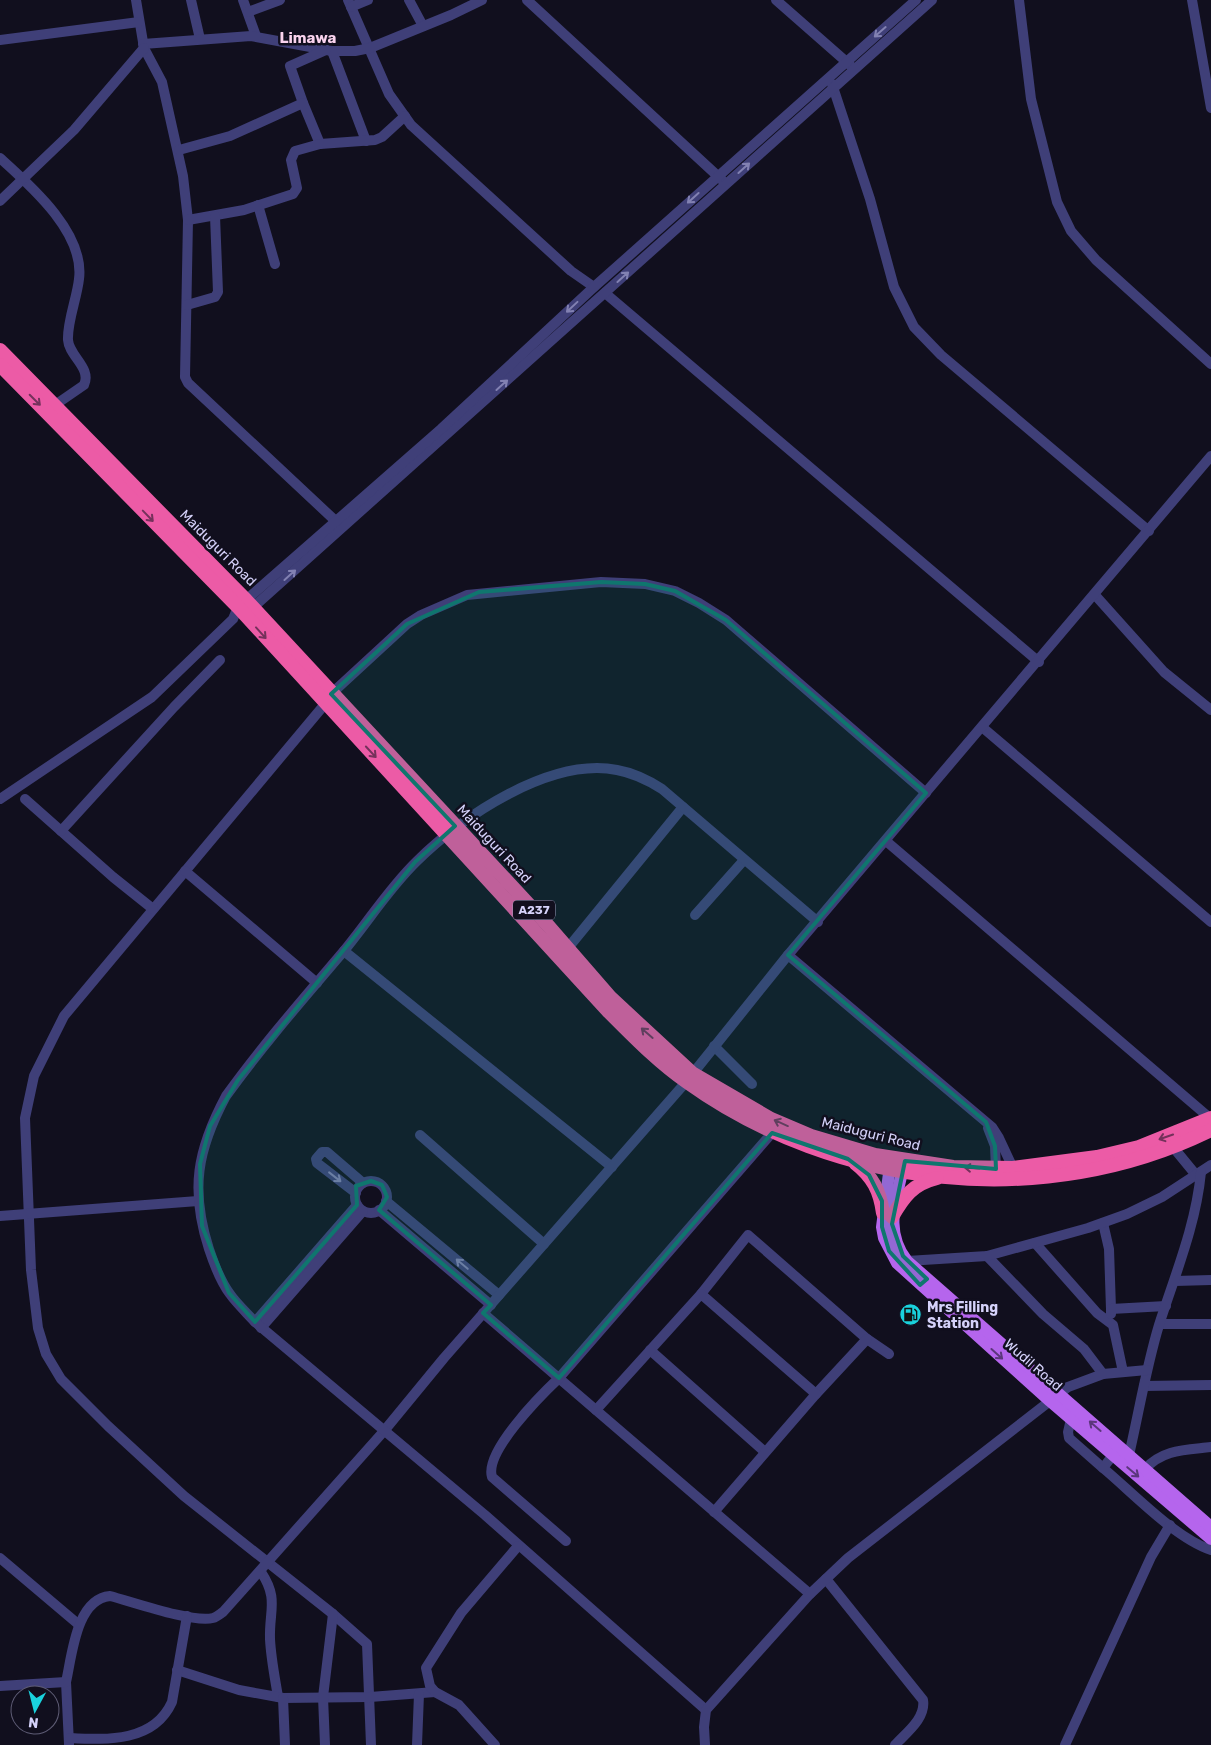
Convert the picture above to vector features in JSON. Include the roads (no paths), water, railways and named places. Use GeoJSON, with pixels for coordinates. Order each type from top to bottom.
{"type":"FeatureCollection","features":[{"type":"Feature","properties":{"kind":"highway","name":"Maiduguri Road"},"geometry":{"type":"LineString","coordinates":[[0,350],[56,405],[243,610]]}},
{"type":"Feature","properties":{"kind":"highway","name":"Maiduguri Road"},"geometry":{"type":"LineString","coordinates":[[0,366],[243,610],[451,830],[568,948],[611,998],[689,1077],[771,1119],[811,1136],[897,1165],[941,1177],[1032,1180],[1112,1166],[1173,1147],[1211,1130]]}},
{"type":"Feature","properties":{"kind":"highway","name":"Maiduguri Road"},"geometry":{"type":"LineString","coordinates":[[451,830],[608,1011],[637,1040],[772,1133],[848,1158],[897,1165],[996,1169],[1097,1157],[1130,1149],[1179,1133],[1211,1118]]}},
{"type":"Feature","properties":{"kind":"highway"},"geometry":{"type":"LineString","coordinates":[[848,1158],[869,1175],[878,1189],[888,1215],[912,1188],[920,1182],[941,1177]]}},
{"type":"Feature","properties":{"kind":"main road","name":"Wudil Road"},"geometry":{"type":"LineString","coordinates":[[897,1165],[884,1238],[889,1251],[897,1263],[923,1282],[1055,1398],[1129,1455],[1211,1526]]}},
{"type":"Feature","properties":{"kind":"main road","name":"Wudil Road"},"geometry":{"type":"LineString","coordinates":[[888,1215],[893,1234],[907,1261],[923,1282]]}},
{"type":"Feature","properties":{"kind":"main road","name":"Wudil Road"},"geometry":{"type":"LineString","coordinates":[[1055,1398],[1071,1419],[1211,1539]]}},
{"type":"Feature","properties":{"kind":"street"},"geometry":{"type":"LineString","coordinates":[[136,0],[144,46],[162,82],[179,150],[188,220],[185,369],[188,383],[340,525]]}},
{"type":"Feature","properties":{"kind":"street"},"geometry":{"type":"LineString","coordinates":[[191,0],[200,39]]}},
{"type":"Feature","properties":{"kind":"street"},"geometry":{"type":"LineString","coordinates":[[243,0],[256,36]]}},
{"type":"Feature","properties":{"kind":"street"},"geometry":{"type":"LineString","coordinates":[[248,12],[280,0]]}},
{"type":"Feature","properties":{"kind":"street"},"geometry":{"type":"LineString","coordinates":[[368,0],[349,4],[389,94],[411,125],[571,271],[594,287]]}},
{"type":"Feature","properties":{"kind":"street"},"geometry":{"type":"LineString","coordinates":[[410,0],[422,26]]}},
{"type":"Feature","properties":{"kind":"street"},"geometry":{"type":"LineString","coordinates":[[0,201],[74,130],[144,46],[200,39],[256,36],[330,50],[355,51],[370,48],[482,0]]}},
{"type":"Feature","properties":{"kind":"street"},"geometry":{"type":"LineString","coordinates":[[527,0],[726,184]]}},
{"type":"Feature","properties":{"kind":"street"},"geometry":{"type":"LineString","coordinates":[[776,0],[855,69]]}},
{"type":"Feature","properties":{"kind":"street"},"geometry":{"type":"LineString","coordinates":[[340,525],[594,287],[916,0]]}},
{"type":"Feature","properties":{"kind":"street"},"geometry":{"type":"LineString","coordinates":[[0,799],[152,698],[243,610],[605,292],[932,0]]}},
{"type":"Feature","properties":{"kind":"street"},"geometry":{"type":"LineString","coordinates":[[1019,0],[1031,99],[1056,202],[1071,231],[1096,260],[1211,364]]}},
{"type":"Feature","properties":{"kind":"street"},"geometry":{"type":"LineString","coordinates":[[1192,0],[1211,108]]}},
{"type":"Feature","properties":{"kind":"street"},"geometry":{"type":"LineString","coordinates":[[0,40],[139,22]]}},
{"type":"Feature","properties":{"kind":"street"},"geometry":{"type":"LineString","coordinates":[[320,144],[290,66],[330,50]]}},
{"type":"Feature","properties":{"kind":"street"},"geometry":{"type":"LineString","coordinates":[[330,50],[366,141]]}},
{"type":"Feature","properties":{"kind":"street"},"geometry":{"type":"LineString","coordinates":[[830,78],[870,199],[894,287],[914,327],[941,355],[1150,531]]}},
{"type":"Feature","properties":{"kind":"street"},"geometry":{"type":"LineString","coordinates":[[179,150],[230,136],[303,103]]}},
{"type":"Feature","properties":{"kind":"street"},"geometry":{"type":"LineString","coordinates":[[188,220],[215,216],[258,205],[296,192],[292,156],[295,151],[320,144],[366,141],[382,137],[405,116]]}},
{"type":"Feature","properties":{"kind":"street"},"geometry":{"type":"LineString","coordinates":[[0,158],[24,180],[58,217],[77,251],[80,265],[68,341],[86,373],[85,383],[56,405]]}},
{"type":"Feature","properties":{"kind":"street"},"geometry":{"type":"LineString","coordinates":[[258,205],[276,264]]}},
{"type":"Feature","properties":{"kind":"street"},"geometry":{"type":"LineString","coordinates":[[187,305],[217,295],[215,216]]}},
{"type":"Feature","properties":{"kind":"street"},"geometry":{"type":"LineString","coordinates":[[605,292],[1039,662]]}},
{"type":"Feature","properties":{"kind":"street"},"geometry":{"type":"LineString","coordinates":[[186,1616],[172,1702],[167,1713],[147,1730],[116,1738],[69,1742],[66,1682],[78,1624],[97,1599],[110,1596],[186,1616],[216,1618],[260,1572],[384,1431],[499,1295],[612,1167],[982,727],[1150,531],[1207,468],[1211,456]]}},
{"type":"Feature","properties":{"kind":"street"},"geometry":{"type":"LineString","coordinates":[[371,1745],[367,1644],[333,1614],[184,1496],[108,1426],[61,1379],[46,1354],[38,1328],[31,1270],[25,1118],[34,1076],[64,1016],[328,699],[407,624],[421,615],[467,595],[602,582],[645,584],[675,591],[726,620],[926,793]]}},
{"type":"Feature","properties":{"kind":"street"},"geometry":{"type":"LineString","coordinates":[[1095,595],[1164,672],[1211,710]]}},
{"type":"Feature","properties":{"kind":"street"},"geometry":{"type":"LineString","coordinates":[[61,831],[174,706],[220,660]]}},
{"type":"Feature","properties":{"kind":"street"},"geometry":{"type":"LineString","coordinates":[[982,727],[1211,922]]}},
{"type":"Feature","properties":{"kind":"street"},"geometry":{"type":"LineString","coordinates":[[706,1710],[478,1509],[258,1325],[229,1293],[215,1267],[202,1226],[198,1201],[200,1164],[210,1126],[226,1096],[415,862],[451,830],[498,799],[529,784],[577,770],[616,769],[642,777],[662,789],[818,922]]}},
{"type":"Feature","properties":{"kind":"street"},"geometry":{"type":"LineString","coordinates":[[25,799],[153,909]]}},
{"type":"Feature","properties":{"kind":"street"},"geometry":{"type":"LineString","coordinates":[[568,948],[683,807]]}},
{"type":"Feature","properties":{"kind":"street"},"geometry":{"type":"LineString","coordinates":[[886,841],[1211,1118]]}},
{"type":"Feature","properties":{"kind":"street"},"geometry":{"type":"LineString","coordinates":[[695,915],[744,860]]}},
{"type":"Feature","properties":{"kind":"street"},"geometry":{"type":"LineString","coordinates":[[185,870],[317,983]]}},
{"type":"Feature","properties":{"kind":"street"},"geometry":{"type":"LineString","coordinates":[[344,950],[612,1167]]}},
{"type":"Feature","properties":{"kind":"street"},"geometry":{"type":"LineString","coordinates":[[788,956],[986,1122],[999,1138],[1013,1168]]}},
{"type":"Feature","properties":{"kind":"street"},"geometry":{"type":"LineString","coordinates":[[714,1046],[752,1084]]}},
{"type":"Feature","properties":{"kind":"street"},"geometry":{"type":"LineString","coordinates":[[986,1122],[994,1146],[996,1169]]}},
{"type":"Feature","properties":{"kind":"street"},"geometry":{"type":"LineString","coordinates":[[566,1541],[492,1477],[490,1464],[527,1409],[559,1378],[772,1133]]}},
{"type":"Feature","properties":{"kind":"street"},"geometry":{"type":"LineString","coordinates":[[420,1135],[544,1244]]}},
{"type":"Feature","properties":{"kind":"street"},"geometry":{"type":"LineString","coordinates":[[1129,1455],[1147,1370],[1175,1281],[1198,1197],[1198,1173],[1173,1147]]}},
{"type":"Feature","properties":{"kind":"street"},"geometry":{"type":"LineString","coordinates":[[322,1152],[327,1152],[363,1183],[375,1182],[382,1186],[386,1193],[386,1201],[379,1210],[371,1213],[360,1208],[356,1193],[317,1163],[316,1159],[322,1152]]}},
{"type":"Feature","properties":{"kind":"street"},"geometry":{"type":"LineString","coordinates":[[907,1261],[987,1256],[1103,1223],[1162,1197],[1211,1165]]}},
{"type":"Feature","properties":{"kind":"street"},"geometry":{"type":"LineString","coordinates":[[356,1193],[363,1183]]}},
{"type":"Feature","properties":{"kind":"street"},"geometry":{"type":"LineString","coordinates":[[0,1216],[198,1201]]}},
{"type":"Feature","properties":{"kind":"street"},"geometry":{"type":"LineString","coordinates":[[386,1201],[499,1295]]}},
{"type":"Feature","properties":{"kind":"street"},"geometry":{"type":"LineString","coordinates":[[258,1325],[360,1208]]}},
{"type":"Feature","properties":{"kind":"street"},"geometry":{"type":"LineString","coordinates":[[379,1210],[491,1305]]}},
{"type":"Feature","properties":{"kind":"street"},"geometry":{"type":"LineString","coordinates":[[1103,1223],[1109,1249],[1111,1323]]}},
{"type":"Feature","properties":{"kind":"street"},"geometry":{"type":"LineString","coordinates":[[417,1242],[424,1232]]}},
{"type":"Feature","properties":{"kind":"street"},"geometry":{"type":"LineString","coordinates":[[596,1410],[701,1294],[748,1235],[867,1339],[889,1354]]}},
{"type":"Feature","properties":{"kind":"street"},"geometry":{"type":"LineString","coordinates":[[1035,1243],[1097,1313],[1114,1327],[1123,1372]]}},
{"type":"Feature","properties":{"kind":"street"},"geometry":{"type":"LineString","coordinates":[[987,1256],[1043,1314],[1084,1349],[1103,1374]]}},
{"type":"Feature","properties":{"kind":"street"},"geometry":{"type":"LineString","coordinates":[[1175,1281],[1211,1280]]}},
{"type":"Feature","properties":{"kind":"street"},"geometry":{"type":"LineString","coordinates":[[701,1294],[816,1394]]}},
{"type":"Feature","properties":{"kind":"street"},"geometry":{"type":"LineString","coordinates":[[1112,1309],[1166,1306]]}},
{"type":"Feature","properties":{"kind":"street"},"geometry":{"type":"LineString","coordinates":[[484,1313],[810,1594]]}},
{"type":"Feature","properties":{"kind":"street"},"geometry":{"type":"LineString","coordinates":[[1160,1324],[1211,1324]]}},
{"type":"Feature","properties":{"kind":"street"},"geometry":{"type":"LineString","coordinates":[[714,1512],[816,1394],[867,1339]]}},
{"type":"Feature","properties":{"kind":"street"},"geometry":{"type":"LineString","coordinates":[[650,1350],[765,1452]]}},
{"type":"Feature","properties":{"kind":"street"},"geometry":{"type":"LineString","coordinates":[[705,1745],[704,1727],[706,1710],[810,1594],[848,1558],[1078,1382],[1103,1374],[1147,1370]]}},
{"type":"Feature","properties":{"kind":"street"},"geometry":{"type":"LineString","coordinates":[[1144,1386],[1211,1385]]}},
{"type":"Feature","properties":{"kind":"street"},"geometry":{"type":"LineString","coordinates":[[1071,1419],[1068,1432],[1069,1438],[1170,1525],[1201,1547],[1211,1550]]}},
{"type":"Feature","properties":{"kind":"street"},"geometry":{"type":"LineString","coordinates":[[1145,1469],[1161,1456],[1172,1451],[1211,1447]]}},
{"type":"Feature","properties":{"kind":"street"},"geometry":{"type":"LineString","coordinates":[[1103,1468],[1113,1455]]}},
{"type":"Feature","properties":{"kind":"street"},"geometry":{"type":"LineString","coordinates":[[1153,1510],[1163,1498]]}},
{"type":"Feature","properties":{"kind":"street"},"geometry":{"type":"LineString","coordinates":[[1065,1745],[1151,1557],[1170,1525]]}},
{"type":"Feature","properties":{"kind":"street"},"geometry":{"type":"LineString","coordinates":[[495,1745],[455,1702],[435,1692],[427,1680],[426,1668],[460,1613],[518,1546]]}},
{"type":"Feature","properties":{"kind":"street"},"geometry":{"type":"LineString","coordinates":[[0,1558],[78,1624]]}},
{"type":"Feature","properties":{"kind":"street"},"geometry":{"type":"LineString","coordinates":[[260,1572],[272,1591],[274,1602],[270,1645],[281,1697],[285,1745]]}},
{"type":"Feature","properties":{"kind":"street"},"geometry":{"type":"LineString","coordinates":[[826,1579],[923,1700],[924,1708],[922,1715],[895,1745]]}},
{"type":"Feature","properties":{"kind":"street"},"geometry":{"type":"LineString","coordinates":[[325,1745],[323,1697],[333,1614]]}},
{"type":"Feature","properties":{"kind":"street"},"geometry":{"type":"LineString","coordinates":[[177,1670],[239,1690],[281,1697],[370,1697],[435,1692]]}},
{"type":"Feature","properties":{"kind":"street"},"geometry":{"type":"LineString","coordinates":[[0,1686],[66,1682]]}},
{"type":"Feature","properties":{"kind":"street"},"geometry":{"type":"LineString","coordinates":[[417,1745],[419,1694]]}},
{"type":"Feature","properties":{"kind":"place","name":"Mrs Filling Station"},"geometry":{"type":"Point","coordinates":[911,1315]}},
{"type":"Feature","properties":{"kind":"district","name":"Limawa"},"geometry":{"type":"Point","coordinates":[308,38]}}]}
